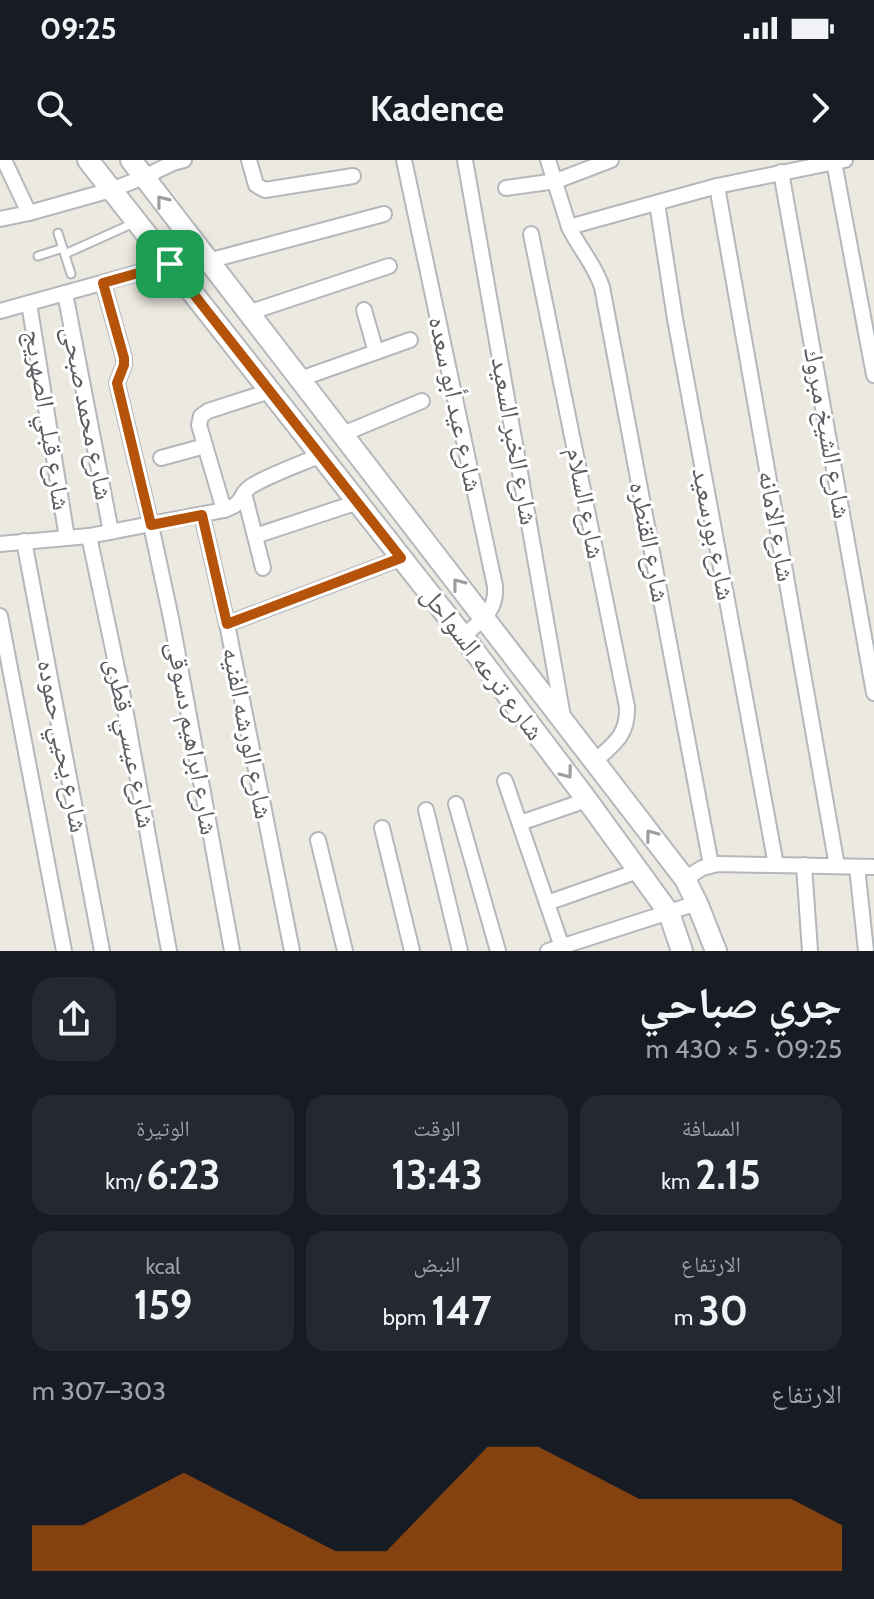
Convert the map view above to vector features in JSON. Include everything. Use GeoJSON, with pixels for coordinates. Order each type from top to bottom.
{"type":"FeatureCollection","features":[{"type":"Feature","properties":{"kind":"main road","name":"شارع ترعه السواحل"},"geometry":{"type":"LineString","coordinates":[[88,160],[463,636],[587,800],[669,913],[682,951]]}},
{"type":"Feature","properties":{"kind":"main road","name":"شارع ترعه السواحل"},"geometry":{"type":"LineString","coordinates":[[131,160],[685,879],[716,951]]}},
{"type":"Feature","properties":{"kind":"street"},"geometry":{"type":"LineString","coordinates":[[4,160],[29,213]]}},
{"type":"Feature","properties":{"kind":"street"},"geometry":{"type":"LineString","coordinates":[[0,219],[111,190],[184,160]]}},
{"type":"Feature","properties":{"kind":"street"},"geometry":{"type":"LineString","coordinates":[[249,160],[256,185],[265,190],[353,176]]}},
{"type":"Feature","properties":{"kind":"street","name":"شارع عيد أبو سعده"},"geometry":{"type":"LineString","coordinates":[[404,160],[495,586],[494,606],[484,618]]}},
{"type":"Feature","properties":{"kind":"street","name":"شارع الخبر السعيد"},"geometry":{"type":"LineString","coordinates":[[465,160],[564,721]]}},
{"type":"Feature","properties":{"kind":"street","name":"شارع القنطره"},"geometry":{"type":"LineString","coordinates":[[548,160],[569,227],[598,273],[602,287],[711,865]]}},
{"type":"Feature","properties":{"kind":"street"},"geometry":{"type":"LineString","coordinates":[[506,188],[556,181],[611,160]]}},
{"type":"Feature","properties":{"kind":"street"},"geometry":{"type":"LineString","coordinates":[[569,227],[717,186],[840,161],[874,375]]}},
{"type":"Feature","properties":{"kind":"street","name":"شارع الشيخ مبروك"},"geometry":{"type":"LineString","coordinates":[[781,172],[874,693]]}},
{"type":"Feature","properties":{"kind":"street","name":"شارع الامانه"},"geometry":{"type":"LineString","coordinates":[[717,186],[837,866]]}},
{"type":"Feature","properties":{"kind":"street","name":"شارع بورسعيد"},"geometry":{"type":"LineString","coordinates":[[657,203],[677,335],[776,865]]}},
{"type":"Feature","properties":{"kind":"street"},"geometry":{"type":"LineString","coordinates":[[208,261],[384,214]]}},
{"type":"Feature","properties":{"kind":"street","name":"شارع السلام"},"geometry":{"type":"LineString","coordinates":[[531,234],[627,707],[624,731],[595,761]]}},
{"type":"Feature","properties":{"kind":"street","name":"شارع قبلي الصهريج"},"geometry":{"type":"LineString","coordinates":[[0,311],[170,264]]}},
{"type":"Feature","properties":{"kind":"street"},"geometry":{"type":"LineString","coordinates":[[248,313],[389,266]]}},
{"type":"Feature","properties":{"kind":"street","name":"شارع ابراهيم دسوقى"},"geometry":{"type":"LineString","coordinates":[[103,283],[124,358],[117,383],[172,623],[232,951]]}},
{"type":"Feature","properties":{"kind":"street","name":"شارع محمد صبحى"},"geometry":{"type":"LineString","coordinates":[[65,293],[111,532]]}},
{"type":"Feature","properties":{"kind":"street","name":"شارع قبلي الصهريج"},"geometry":{"type":"LineString","coordinates":[[29,303],[67,538]]}},
{"type":"Feature","properties":{"kind":"street"},"geometry":{"type":"LineString","coordinates":[[364,310],[376,352]]}},
{"type":"Feature","properties":{"kind":"street"},"geometry":{"type":"LineString","coordinates":[[300,379],[410,340]]}},
{"type":"Feature","properties":{"kind":"street"},"geometry":{"type":"LineString","coordinates":[[224,510],[199,425],[201,416],[270,391]]}},
{"type":"Feature","properties":{"kind":"street"},"geometry":{"type":"LineString","coordinates":[[343,434],[422,401]]}},
{"type":"Feature","properties":{"kind":"street"},"geometry":{"type":"LineString","coordinates":[[161,458],[205,446]]}},
{"type":"Feature","properties":{"kind":"street"},"geometry":{"type":"LineString","coordinates":[[0,544],[89,536],[224,510],[237,505],[244,493],[254,485],[321,455]]}},
{"type":"Feature","properties":{"kind":"street"},"geometry":{"type":"LineString","coordinates":[[244,493],[263,568]]}},
{"type":"Feature","properties":{"kind":"street"},"geometry":{"type":"LineString","coordinates":[[255,536],[358,502]]}},
{"type":"Feature","properties":{"kind":"street","name":"شارع الورشه الفنيه"},"geometry":{"type":"LineString","coordinates":[[202,515],[227,624],[292,951]]}},
{"type":"Feature","properties":{"kind":"street","name":"شارع عيسي قطرى"},"geometry":{"type":"LineString","coordinates":[[89,536],[122,692],[169,951]]}},
{"type":"Feature","properties":{"kind":"street","name":"شارع يحيي حموده"},"geometry":{"type":"LineString","coordinates":[[24,541],[102,951]]}},
{"type":"Feature","properties":{"kind":"street"},"geometry":{"type":"LineString","coordinates":[[227,624],[401,558]]}},
{"type":"Feature","properties":{"kind":"street"},"geometry":{"type":"LineString","coordinates":[[0,616],[64,951]]}},
{"type":"Feature","properties":{"kind":"street"},"geometry":{"type":"LineString","coordinates":[[463,636],[484,618]]}},
{"type":"Feature","properties":{"kind":"street"},"geometry":{"type":"LineString","coordinates":[[505,781],[547,903],[555,949],[584,946],[697,903]]}},
{"type":"Feature","properties":{"kind":"street"},"geometry":{"type":"LineString","coordinates":[[520,823],[587,800]]}},
{"type":"Feature","properties":{"kind":"street"},"geometry":{"type":"LineString","coordinates":[[456,804],[498,951]]}},
{"type":"Feature","properties":{"kind":"street"},"geometry":{"type":"LineString","coordinates":[[426,810],[460,951]]}},
{"type":"Feature","properties":{"kind":"street"},"geometry":{"type":"LineString","coordinates":[[382,828],[412,951]]}},
{"type":"Feature","properties":{"kind":"street"},"geometry":{"type":"LineString","coordinates":[[318,840],[345,951]]}},
{"type":"Feature","properties":{"kind":"street"},"geometry":{"type":"LineString","coordinates":[[685,879],[711,865],[874,867]]}},
{"type":"Feature","properties":{"kind":"street"},"geometry":{"type":"LineString","coordinates":[[804,865],[810,951]]}},
{"type":"Feature","properties":{"kind":"street"},"geometry":{"type":"LineString","coordinates":[[857,867],[866,951]]}},
{"type":"Feature","properties":{"kind":"street"},"geometry":{"type":"LineString","coordinates":[[547,903],[638,871]]}},
{"type":"Feature","properties":{"kind":"lane"},"geometry":{"type":"LineString","coordinates":[[38,256],[64,251],[137,222]]}},
{"type":"Feature","properties":{"kind":"lane"},"geometry":{"type":"LineString","coordinates":[[58,233],[71,274]]}},
{"type":"Feature","properties":{"kind":"route"},"geometry":{"type":"LineString","coordinates":[[170,264],[358,502],[401,558],[227,624],[202,515],[151,525],[117,383],[124,358],[103,283],[170,264]]}}]}
